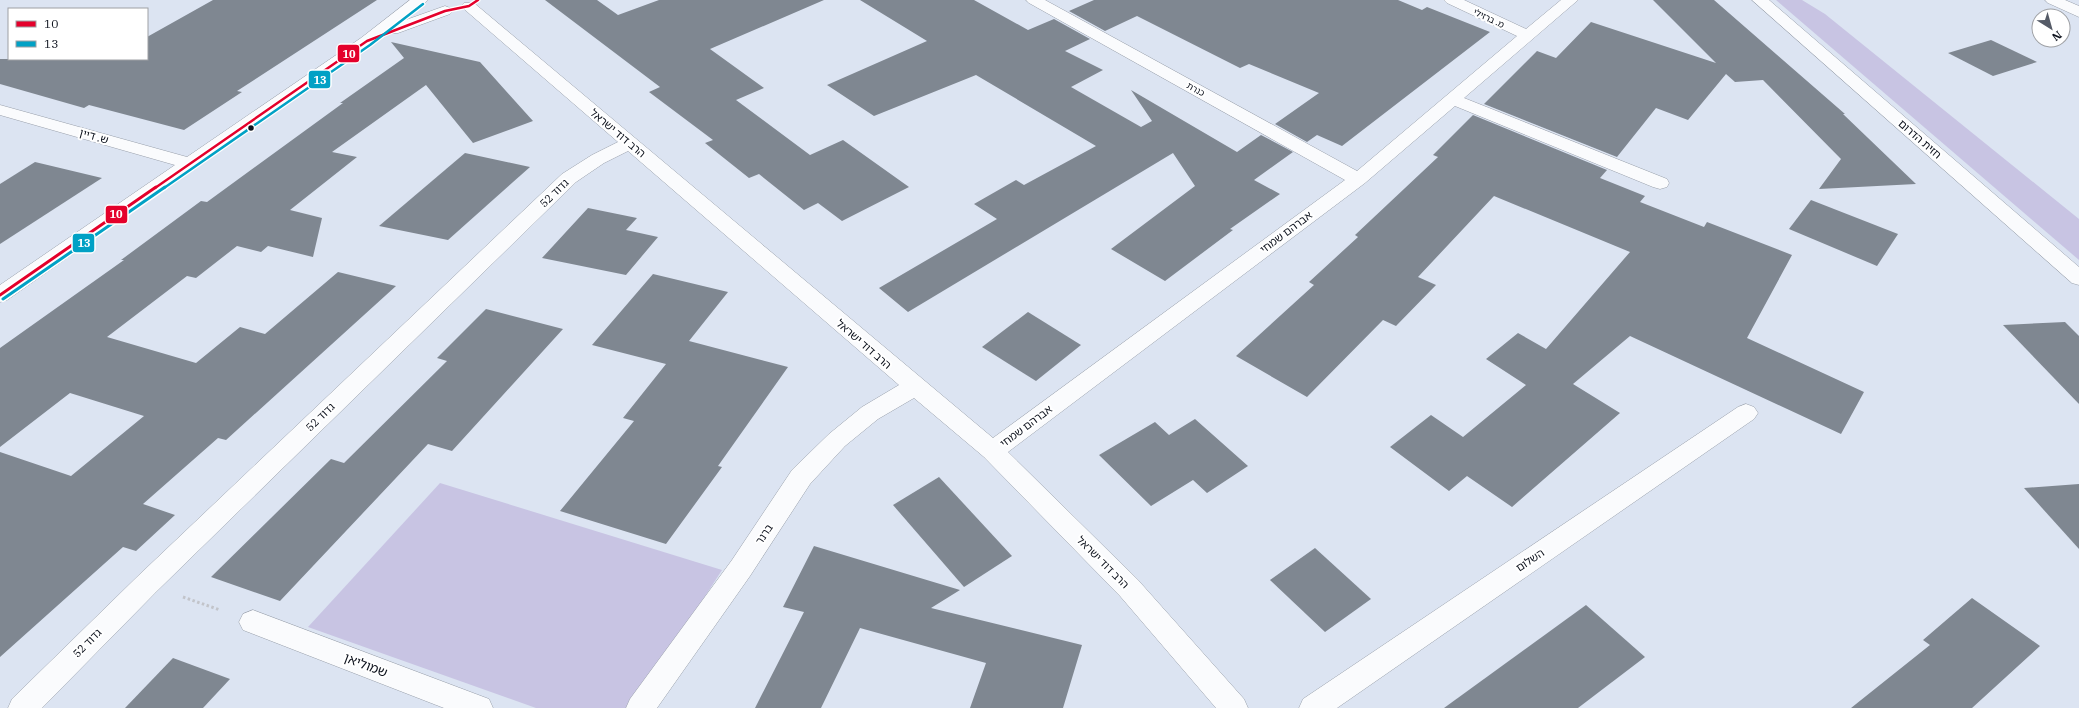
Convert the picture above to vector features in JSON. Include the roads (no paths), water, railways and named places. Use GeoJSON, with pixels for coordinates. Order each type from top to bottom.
{"type":"FeatureCollection","features":[{"type":"Feature","properties":{"kind":"street"},"geometry":{"type":"LineString","coordinates":[[0,295],[367,40],[420,0]]}},
{"type":"Feature","properties":{"kind":"street"},"geometry":{"type":"LineString","coordinates":[[432,0],[432,5],[434,8],[445,10]]}},
{"type":"Feature","properties":{"kind":"street","name":"כנרת"},"geometry":{"type":"LineString","coordinates":[[1034,0],[1358,178]]}},
{"type":"Feature","properties":{"kind":"street","name":"מ. ברזילי"},"geometry":{"type":"LineString","coordinates":[[1452,0],[1527,35]]}},
{"type":"Feature","properties":{"kind":"street","name":"אברהם שמחי"},"geometry":{"type":"LineString","coordinates":[[992,451],[1358,178],[1570,0]]}},
{"type":"Feature","properties":{"kind":"street","name":"חזית הדרום"},"geometry":{"type":"LineString","coordinates":[[1760,0],[2079,278]]}},
{"type":"Feature","properties":{"kind":"street"},"geometry":{"type":"LineString","coordinates":[[367,40],[445,10],[473,3]]}},
{"type":"Feature","properties":{"kind":"street","name":"הרב דוד ישראל"},"geometry":{"type":"LineString","coordinates":[[473,3],[631,143],[914,387],[992,451],[1129,588],[1234,708]]}},
{"type":"Feature","properties":{"kind":"street"},"geometry":{"type":"LineString","coordinates":[[1452,98],[1660,183]]}},
{"type":"Feature","properties":{"kind":"street","name":"ש. דיין"},"geometry":{"type":"LineString","coordinates":[[0,110],[189,163]]}},
{"type":"Feature","properties":{"kind":"street","name":"גדוד 52"},"geometry":{"type":"LineString","coordinates":[[22,708],[146,584],[569,178],[598,159],[631,143]]}},
{"type":"Feature","properties":{"kind":"street","name":"ברנר"},"geometry":{"type":"LineString","coordinates":[[640,708],[741,568],[801,477],[837,440],[870,413],[914,387]]}},
{"type":"Feature","properties":{"kind":"street","name":"השלום"},"geometry":{"type":"LineString","coordinates":[[1314,708],[1746,413]]}},
{"type":"Feature","properties":{"kind":"street","name":"שמוליאן"},"geometry":{"type":"LineString","coordinates":[[253,622],[479,708]]}}]}
